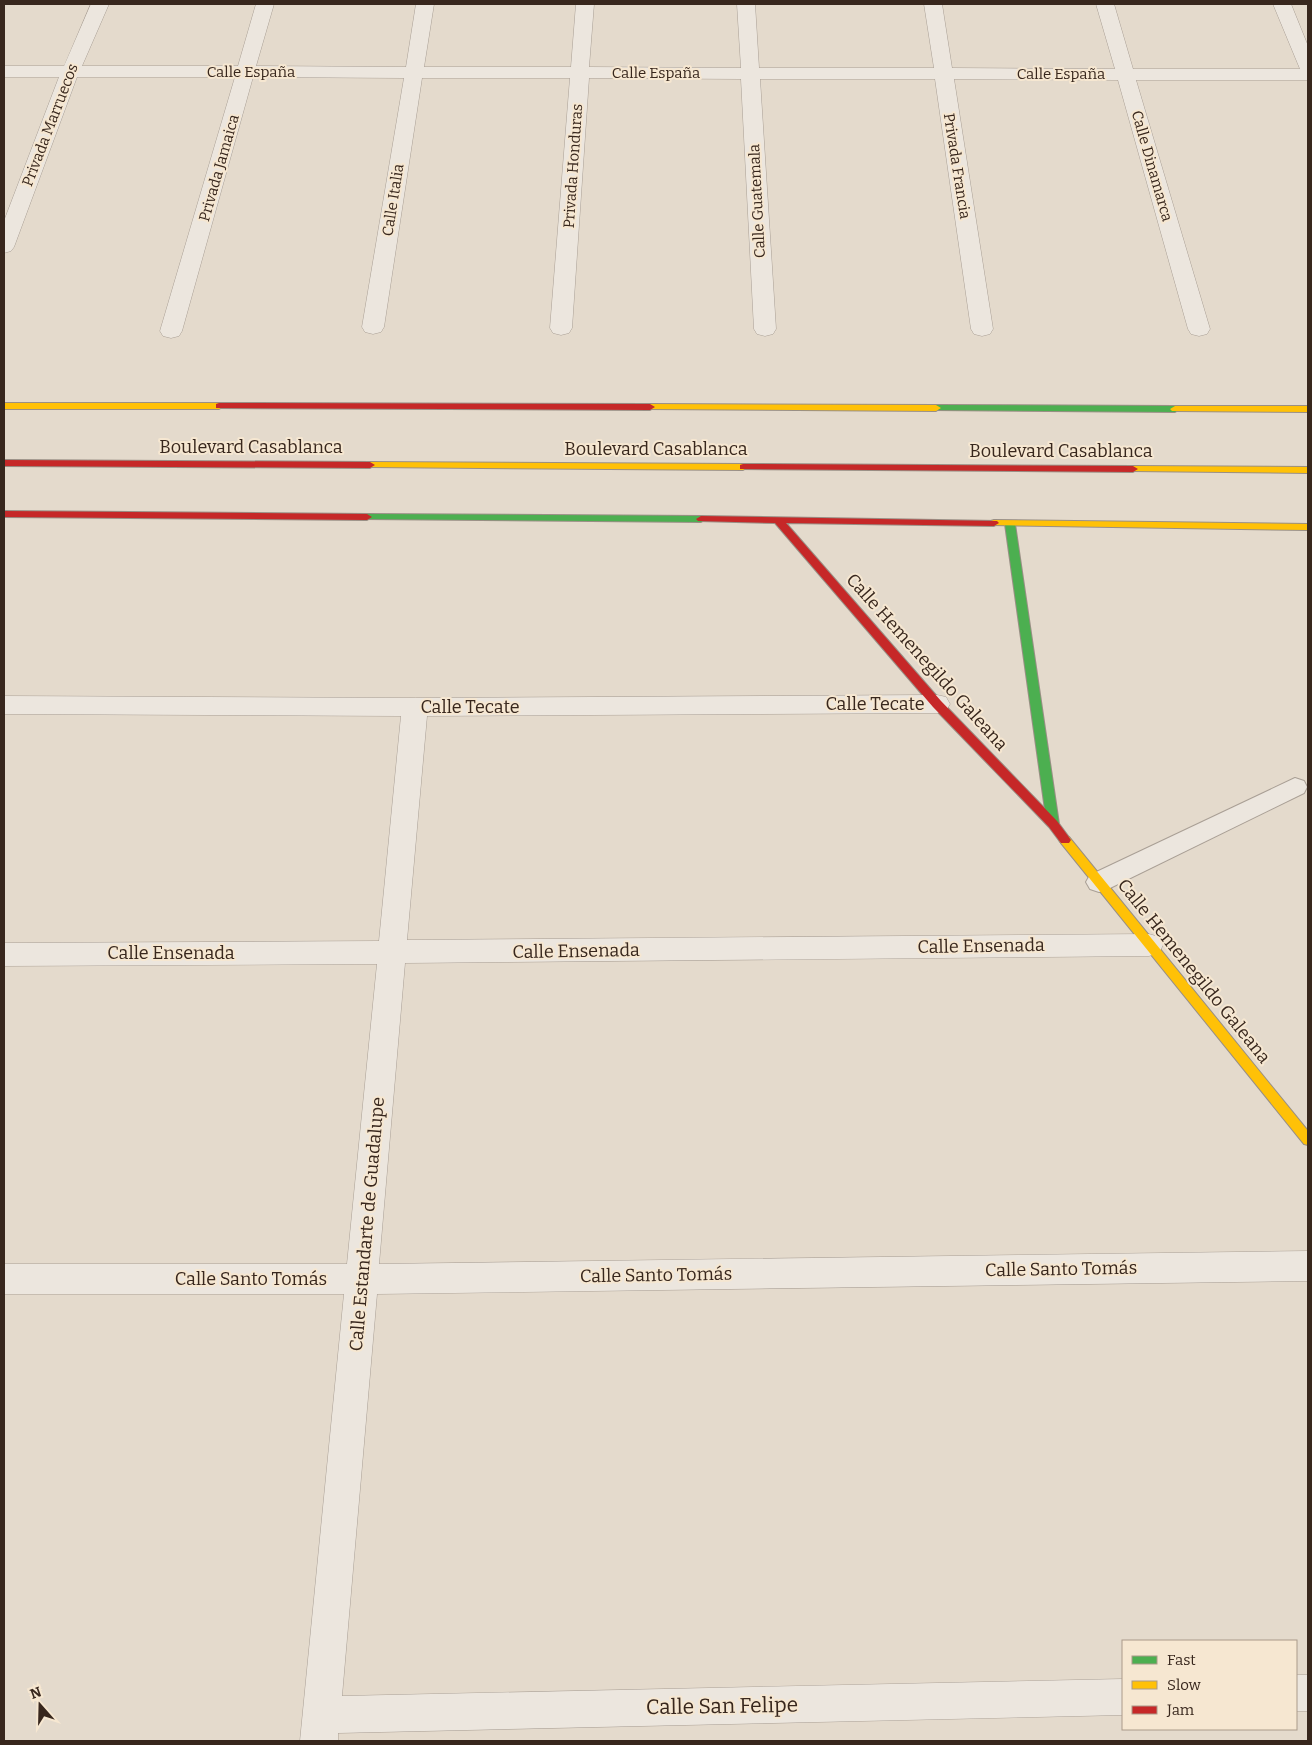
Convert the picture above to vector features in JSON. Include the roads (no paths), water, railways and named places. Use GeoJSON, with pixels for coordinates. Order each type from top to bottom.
{"type":"FeatureCollection","features":[{"type":"Feature","properties":{"kind":"main road"},"geometry":{"type":"LineString","coordinates":[[4,406],[1308,409]]}},
{"type":"Feature","properties":{"kind":"main road","name":"Boulevard Casablanca"},"geometry":{"type":"LineString","coordinates":[[4,463],[1308,470]]}},
{"type":"Feature","properties":{"kind":"main road"},"geometry":{"type":"LineString","coordinates":[[4,514],[778,520],[1308,527]]}},
{"type":"Feature","properties":{"kind":"main road","name":"Calle Hemenegildo Galeana"},"geometry":{"type":"LineString","coordinates":[[778,520],[937,704],[1053,824],[1308,1140]]}},
{"type":"Feature","properties":{"kind":"main road"},"geometry":{"type":"LineString","coordinates":[[1010,524],[1053,824]]}},
{"type":"Feature","properties":{"kind":"street","name":"Privada Marruecos"},"geometry":{"type":"LineString","coordinates":[[4,247],[70,72],[100,4]]}},
{"type":"Feature","properties":{"kind":"street","name":"Privada Jamaica"},"geometry":{"type":"LineString","coordinates":[[171,331],[264,4]]}},
{"type":"Feature","properties":{"kind":"street"},"geometry":{"type":"LineString","coordinates":[[414,73],[425,4]]}},
{"type":"Feature","properties":{"kind":"street","name":"Privada Honduras"},"geometry":{"type":"LineString","coordinates":[[561,328],[585,4]]}},
{"type":"Feature","properties":{"kind":"street","name":"Calle Guatemala"},"geometry":{"type":"LineString","coordinates":[[746,4],[765,329]]}},
{"type":"Feature","properties":{"kind":"street","name":"Privada Francia"},"geometry":{"type":"LineString","coordinates":[[932,4],[982,329]]}},
{"type":"Feature","properties":{"kind":"street","name":"Calle Dinamarca"},"geometry":{"type":"LineString","coordinates":[[1106,4],[1200,329]]}},
{"type":"Feature","properties":{"kind":"street"},"geometry":{"type":"LineString","coordinates":[[1282,4],[1308,68]]}},
{"type":"Feature","properties":{"kind":"street","name":"Calle España"},"geometry":{"type":"LineString","coordinates":[[4,71],[1308,75]]}},
{"type":"Feature","properties":{"kind":"street","name":"Calle Italia"},"geometry":{"type":"LineString","coordinates":[[373,328],[414,73]]}},
{"type":"Feature","properties":{"kind":"street","name":"Calle Tecate"},"geometry":{"type":"LineString","coordinates":[[4,705],[414,707],[937,704]]}},
{"type":"Feature","properties":{"kind":"street","name":"Calle Estandarte de Guadalupe"},"geometry":{"type":"LineString","coordinates":[[320,1728],[414,707]]}},
{"type":"Feature","properties":{"kind":"street","name":"Calle Ensenada"},"geometry":{"type":"LineString","coordinates":[[4,954],[1149,945]]}},
{"type":"Feature","properties":{"kind":"street","name":"Calle Santo Tomás"},"geometry":{"type":"LineString","coordinates":[[4,1279],[362,1279],[1308,1266]]}},
{"type":"Feature","properties":{"kind":"street","name":"Calle San Felipe"},"geometry":{"type":"LineString","coordinates":[[320,1728],[1122,1697]]}},
{"type":"Feature","properties":{"kind":"lane"},"geometry":{"type":"LineString","coordinates":[[1099,882],[1295,788]]}}]}
